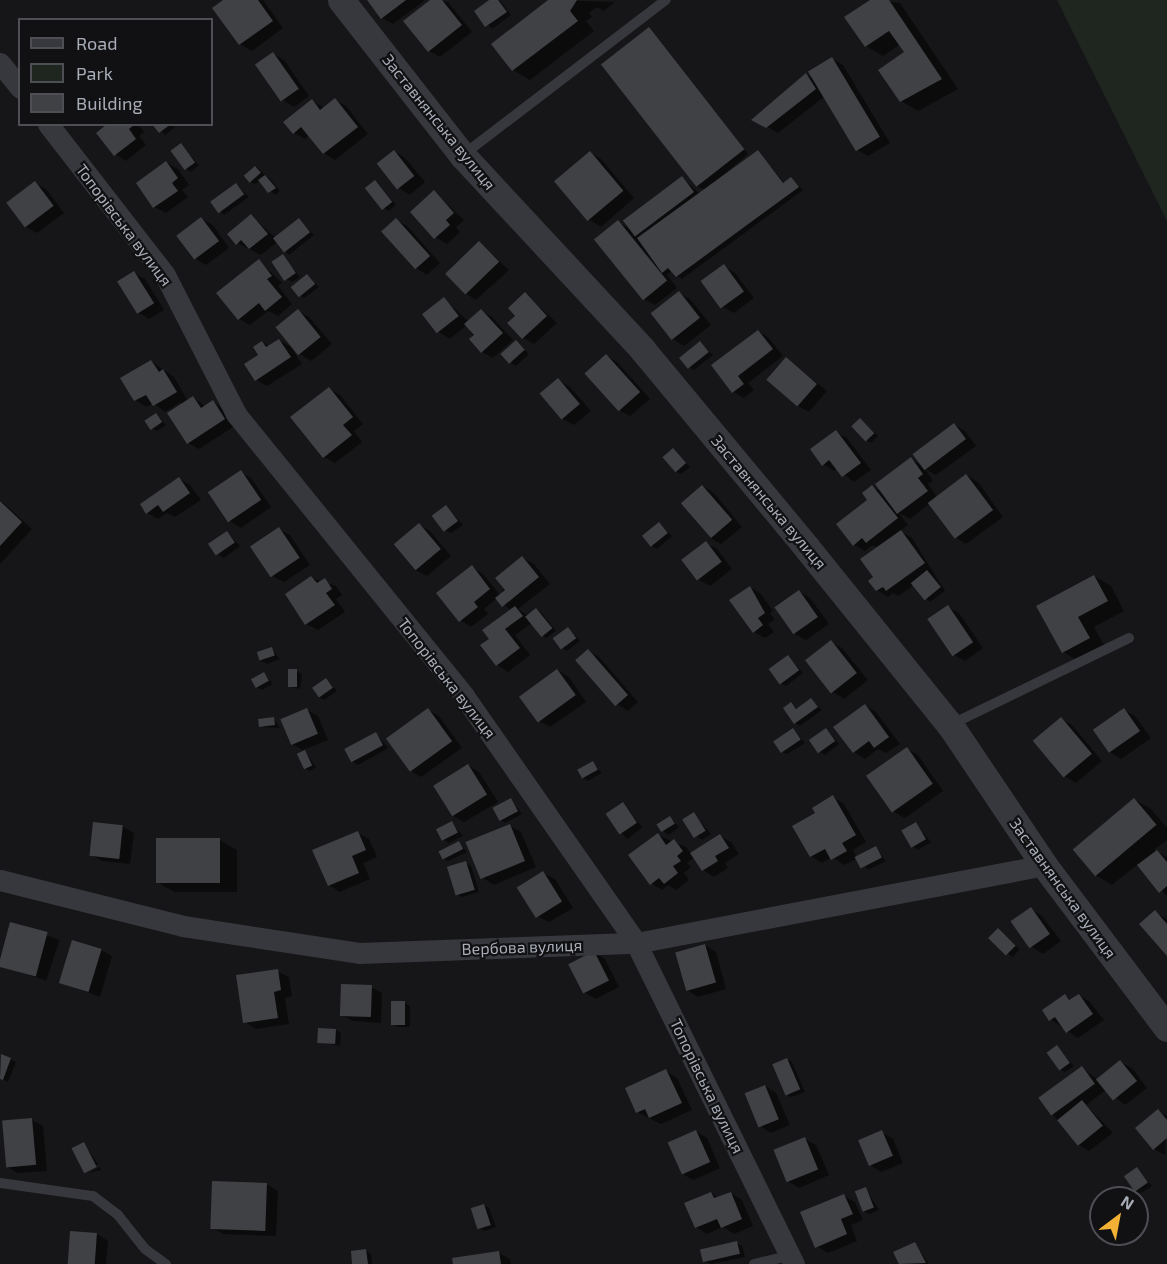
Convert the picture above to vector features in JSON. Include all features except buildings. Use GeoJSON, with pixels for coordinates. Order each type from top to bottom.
{"type":"FeatureCollection","features":[{"type":"Feature","properties":{"kind":"street","name":"Заставнянська вулиця"},"geometry":{"type":"LineString","coordinates":[[341,0],[462,155],[642,349],[950,726],[1044,865],[1167,1028]]}},
{"type":"Feature","properties":{"kind":"street"},"geometry":{"type":"LineString","coordinates":[[0,63],[18,86]]}},
{"type":"Feature","properties":{"kind":"street","name":"Топорівська вулиця"},"geometry":{"type":"LineString","coordinates":[[50,126],[165,275],[236,414],[464,696],[636,943],[792,1260]]}},
{"type":"Feature","properties":{"kind":"street","name":"Вербова вулиця"},"geometry":{"type":"LineString","coordinates":[[0,880],[183,926],[359,953],[636,943],[1044,865]]}},
{"type":"Feature","properties":{"kind":"lane"},"geometry":{"type":"LineString","coordinates":[[462,155],[666,0]]}},
{"type":"Feature","properties":{"kind":"lane"},"geometry":{"type":"LineString","coordinates":[[950,726],[1129,638]]}},
{"type":"Feature","properties":{"kind":"lane"},"geometry":{"type":"LineString","coordinates":[[0,1183],[93,1196],[118,1215],[145,1249],[166,1264]]}},
{"type":"Feature","properties":{"kind":"lane"},"geometry":{"type":"LineString","coordinates":[[754,1264],[792,1260]]}},
{"type":"Feature","properties":{"kind":"green space"},"geometry":{"type":"Polygon","coordinates":[[[1057,0],[1167,0],[1167,221],[1057,0]]]}}]}
